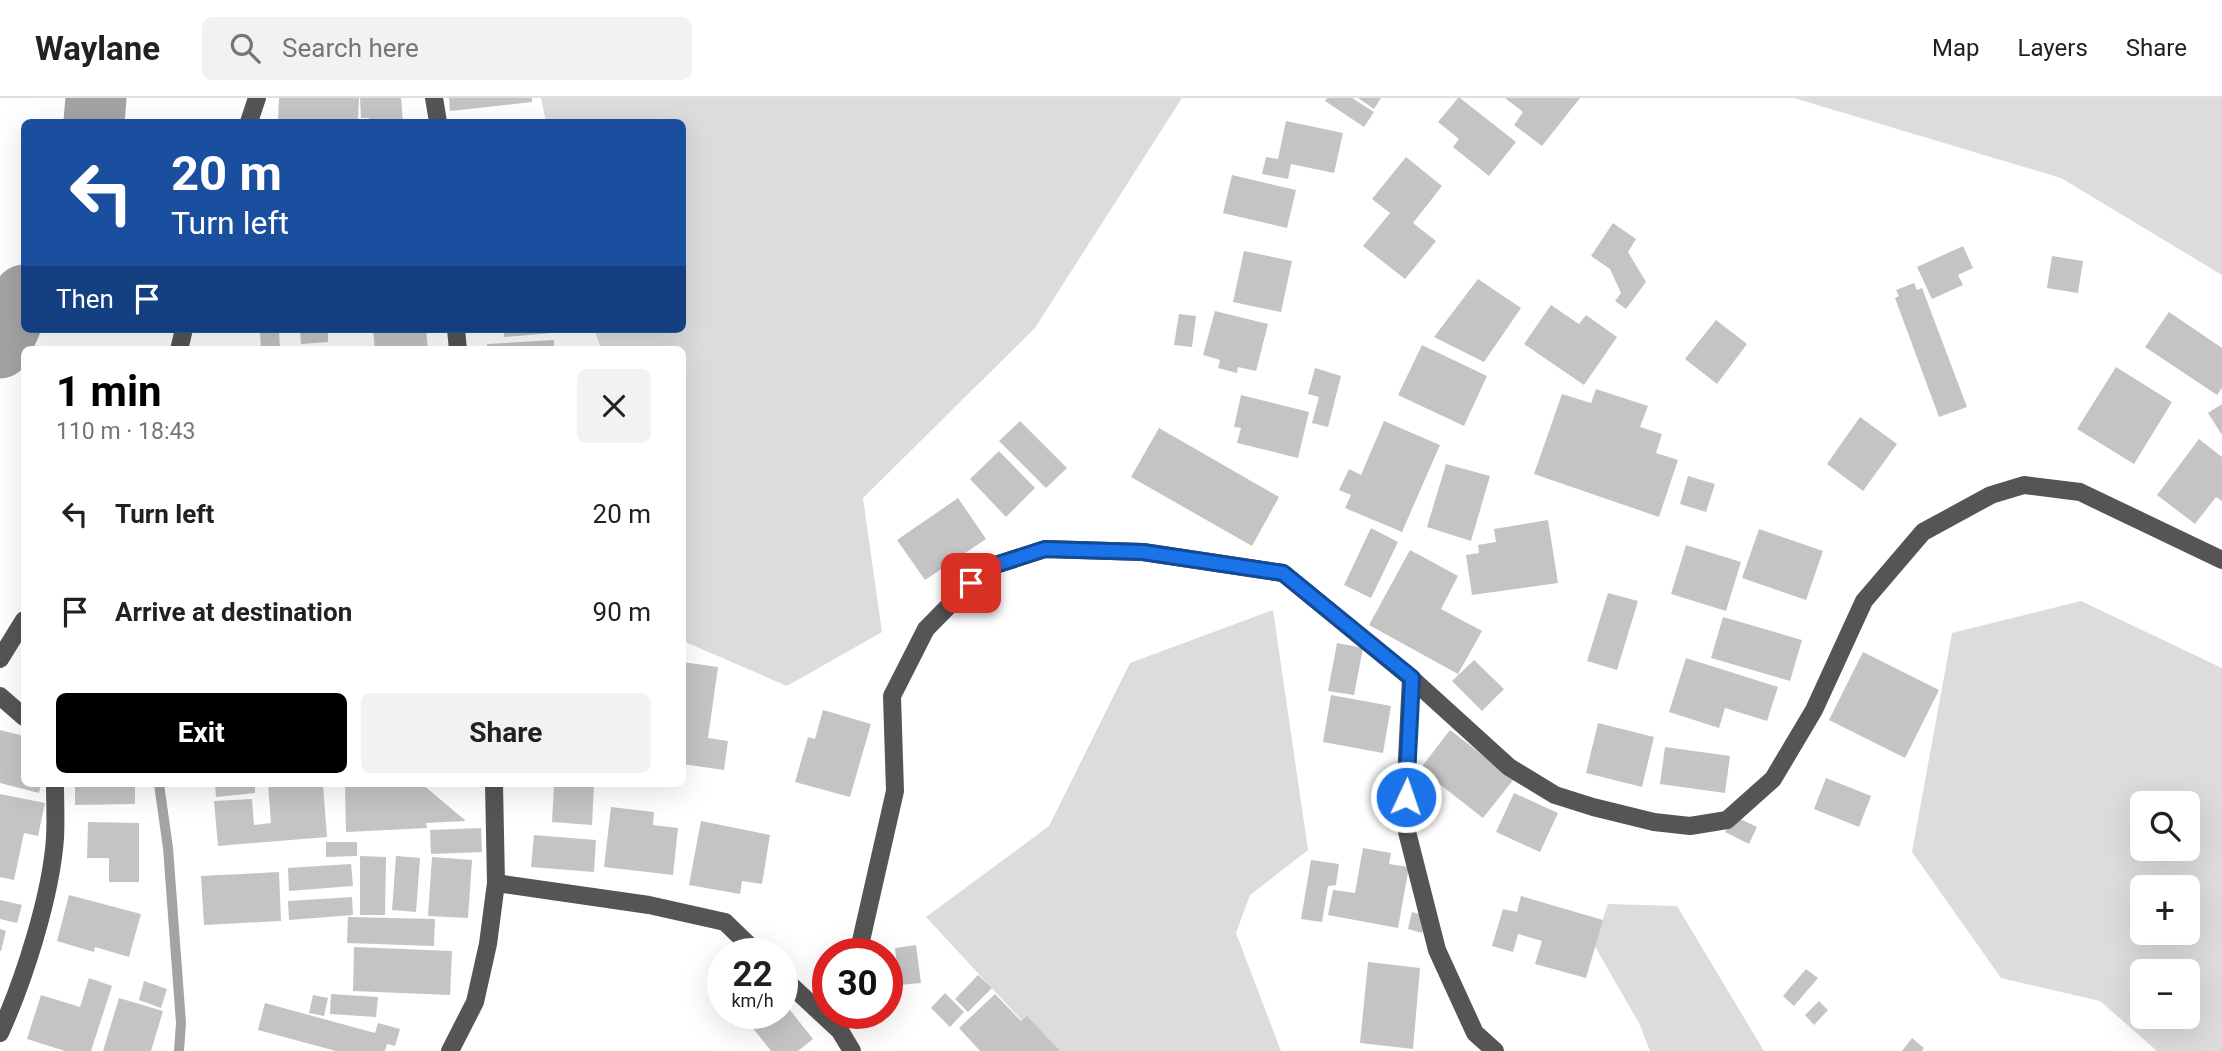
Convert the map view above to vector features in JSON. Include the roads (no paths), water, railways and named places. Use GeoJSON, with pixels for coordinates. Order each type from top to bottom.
{"type":"FeatureCollection","features":[{"type":"Feature","properties":{"kind":"street"},"geometry":{"type":"LineString","coordinates":[[250,119],[257,98]]}},
{"type":"Feature","properties":{"kind":"street"},"geometry":{"type":"LineString","coordinates":[[434,98],[438,119]]}},
{"type":"Feature","properties":{"kind":"street"},"geometry":{"type":"LineString","coordinates":[[862,938],[895,791],[892,696],[926,629],[986,568],[1045,549],[1143,552],[1283,573],[1412,678],[1509,767],[1555,795],[1654,822],[1690,826],[1727,820],[1773,779],[1814,710],[1864,601],[1923,532],[1991,495],[2024,485],[2080,492],[2222,560]]}},
{"type":"Feature","properties":{"kind":"street"},"geometry":{"type":"LineString","coordinates":[[0,659],[21,625]]}},
{"type":"Feature","properties":{"kind":"street"},"geometry":{"type":"LineString","coordinates":[[1412,678],[1405,820],[1437,950],[1475,1034],[1494,1051]]}},
{"type":"Feature","properties":{"kind":"street"},"geometry":{"type":"LineString","coordinates":[[0,696],[21,714]]}},
{"type":"Feature","properties":{"kind":"street"},"geometry":{"type":"LineString","coordinates":[[0,1034],[12,1007],[44,901],[55,839],[55,787]]}},
{"type":"Feature","properties":{"kind":"street"},"geometry":{"type":"LineString","coordinates":[[450,1051],[475,1002],[488,944],[496,883],[494,787]]}},
{"type":"Feature","properties":{"kind":"street"},"geometry":{"type":"LineString","coordinates":[[496,883],[649,905],[725,922],[742,938]]}},
{"type":"Feature","properties":{"kind":"street"},"geometry":{"type":"LineString","coordinates":[[798,992],[840,1031],[852,1051]]}},
{"type":"Feature","properties":{"kind":"waterway"},"geometry":{"type":"LineString","coordinates":[[94,119],[96,98]]}},
{"type":"Feature","properties":{"kind":"waterway"},"geometry":{"type":"LineString","coordinates":[[0,348],[21,302]]}},
{"type":"Feature","properties":{"kind":"waterway"},"geometry":{"type":"LineString","coordinates":[[159,787],[168,848],[181,1023],[179,1051]]}}]}
